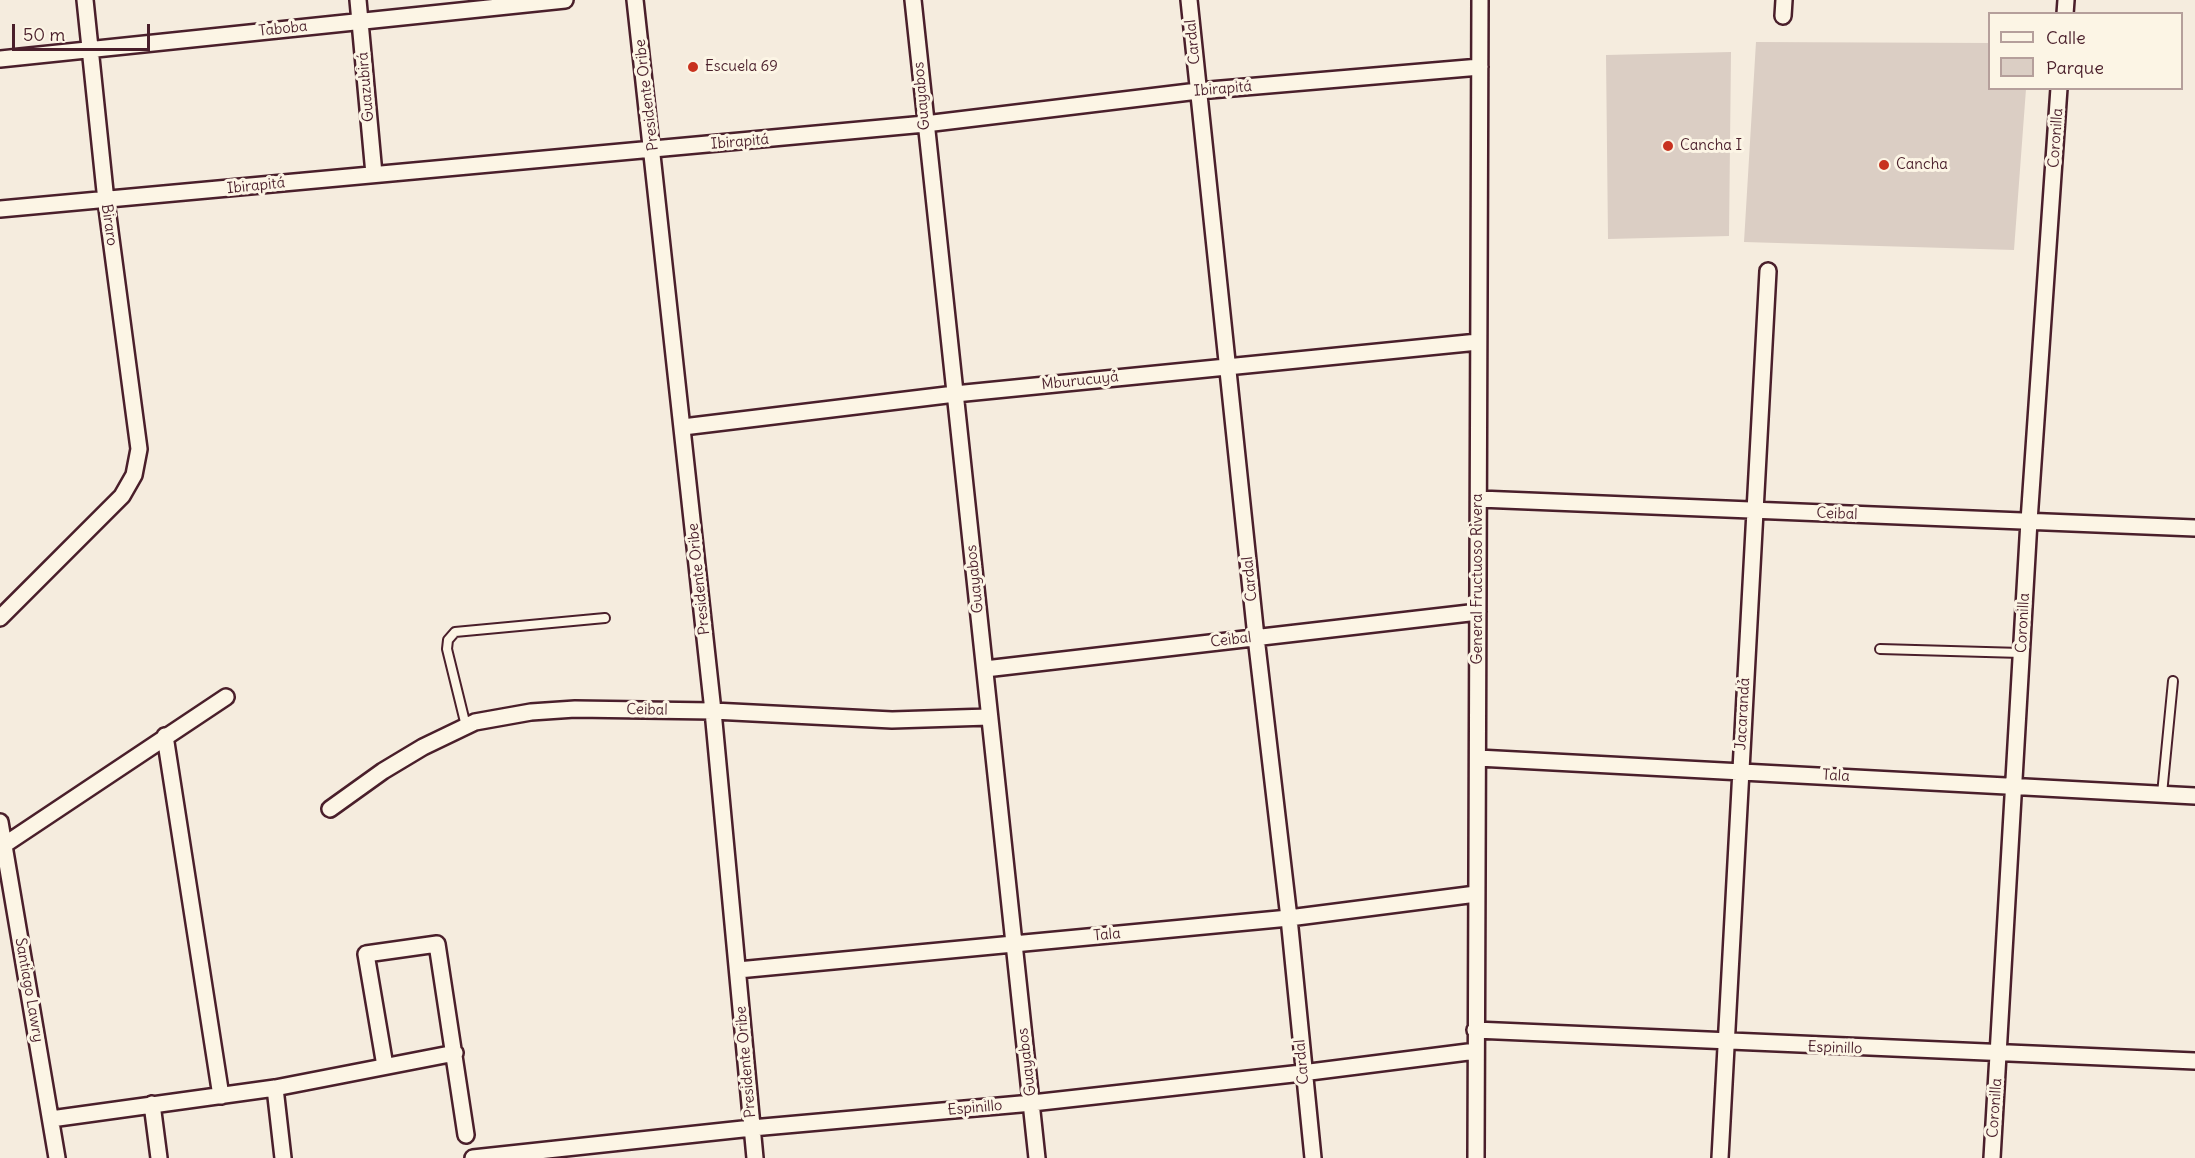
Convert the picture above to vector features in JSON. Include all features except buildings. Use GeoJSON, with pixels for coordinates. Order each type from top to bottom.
{"type":"FeatureCollection","features":[{"type":"Feature","properties":{"kind":"street","name":"Biraro"},"geometry":{"type":"LineString","coordinates":[[0,618],[122,496],[134,476],[140,449],[106,201],[85,0]]}},
{"type":"Feature","properties":{"kind":"street","name":"Guazubirá"},"geometry":{"type":"LineString","coordinates":[[358,0],[374,174]]}},
{"type":"Feature","properties":{"kind":"street","name":"Taboba"},"geometry":{"type":"LineString","coordinates":[[0,59],[566,0]]}},
{"type":"Feature","properties":{"kind":"street","name":"Presidente Oribe"},"geometry":{"type":"LineString","coordinates":[[635,0],[713,711],[755,1158]]}},
{"type":"Feature","properties":{"kind":"street","name":"Guayabos"},"geometry":{"type":"LineString","coordinates":[[913,0],[1037,1158]]}},
{"type":"Feature","properties":{"kind":"street","name":"Cardal"},"geometry":{"type":"LineString","coordinates":[[1189,0],[1256,637],[1289,918],[1302,1073],[1313,1158]]}},
{"type":"Feature","properties":{"kind":"street","name":"General Fructuoso Rivera"},"geometry":{"type":"LineString","coordinates":[[1476,1158],[1480,0]]}},
{"type":"Feature","properties":{"kind":"street"},"geometry":{"type":"LineString","coordinates":[[1783,16],[1784,0]]}},
{"type":"Feature","properties":{"kind":"street","name":"Ibirapitá"},"geometry":{"type":"LineString","coordinates":[[0,209],[925,124],[1198,91],[1480,67]]}},
{"type":"Feature","properties":{"kind":"street","name":"Coronilla"},"geometry":{"type":"LineString","coordinates":[[1992,1158],[2029,520],[2059,90]]}},
{"type":"Feature","properties":{"kind":"street","name":"Jacarandá"},"geometry":{"type":"LineString","coordinates":[[1720,1158],[1768,270]]}},
{"type":"Feature","properties":{"kind":"street","name":"Mburucuyá"},"geometry":{"type":"LineString","coordinates":[[683,427],[955,394],[1478,342]]}},
{"type":"Feature","properties":{"kind":"street","name":"Ceibal"},"geometry":{"type":"LineString","coordinates":[[1479,499],[2195,528]]}},
{"type":"Feature","properties":{"kind":"street","name":"Ceibal"},"geometry":{"type":"LineString","coordinates":[[985,669],[1478,612]]}},
{"type":"Feature","properties":{"kind":"street"},"geometry":{"type":"LineString","coordinates":[[4,844],[226,697]]}},
{"type":"Feature","properties":{"kind":"street","name":"Ceibal"},"geometry":{"type":"LineString","coordinates":[[330,808],[383,771],[423,747],[466,726],[475,722],[531,712],[575,709],[713,711],[892,720],[989,717]]}},
{"type":"Feature","properties":{"kind":"street"},"geometry":{"type":"LineString","coordinates":[[165,736],[221,1096]]}},
{"type":"Feature","properties":{"kind":"street","name":"Tala"},"geometry":{"type":"LineString","coordinates":[[1478,759],[2195,796]]}},
{"type":"Feature","properties":{"kind":"street","name":"Santiago Lawry"},"geometry":{"type":"LineString","coordinates":[[0,822],[57,1158]]}},
{"type":"Feature","properties":{"kind":"street","name":"Tala"},"geometry":{"type":"LineString","coordinates":[[738,970],[1289,918],[1476,894]]}},
{"type":"Feature","properties":{"kind":"street"},"geometry":{"type":"LineString","coordinates":[[386,1066],[366,954],[437,944],[466,1135]]}},
{"type":"Feature","properties":{"kind":"street","name":"Espinillo"},"geometry":{"type":"LineString","coordinates":[[1475,1030],[1727,1043],[2195,1061]]}},
{"type":"Feature","properties":{"kind":"street","name":"Espinillo"},"geometry":{"type":"LineString","coordinates":[[480,1158],[752,1128],[1032,1103],[1302,1073],[1476,1050]]}},
{"type":"Feature","properties":{"kind":"street"},"geometry":{"type":"LineString","coordinates":[[51,1119],[274,1088],[455,1053]]}},
{"type":"Feature","properties":{"kind":"street"},"geometry":{"type":"LineString","coordinates":[[274,1088],[283,1158]]}},
{"type":"Feature","properties":{"kind":"street"},"geometry":{"type":"LineString","coordinates":[[152,1104],[159,1158]]}},
{"type":"Feature","properties":{"kind":"lane"},"geometry":{"type":"LineString","coordinates":[[466,726],[447,650],[448,640],[455,632],[605,618]]}},
{"type":"Feature","properties":{"kind":"lane"},"geometry":{"type":"LineString","coordinates":[[1880,649],[2021,653]]}},
{"type":"Feature","properties":{"kind":"lane"},"geometry":{"type":"LineString","coordinates":[[2162,794],[2173,681]]}},
{"type":"Feature","properties":{"kind":"green space","name":"Cancha"},"geometry":{"type":"Polygon","coordinates":[[[1756,42],[1988,43],[1988,90],[2026,90],[2014,250],[1744,242],[1756,42]]]}},
{"type":"Feature","properties":{"kind":"green space","name":"Cancha I"},"geometry":{"type":"Polygon","coordinates":[[[1731,52],[1729,236],[1608,239],[1606,55],[1731,52]]]}},
{"type":"Feature","properties":{"kind":"place","name":"Escuela 69"},"geometry":{"type":"Point","coordinates":[693,67]}},
{"type":"Feature","properties":{"kind":"place","name":"Cancha I"},"geometry":{"type":"Point","coordinates":[1668,146]}},
{"type":"Feature","properties":{"kind":"place","name":"Cancha"},"geometry":{"type":"Point","coordinates":[1884,165]}}]}
